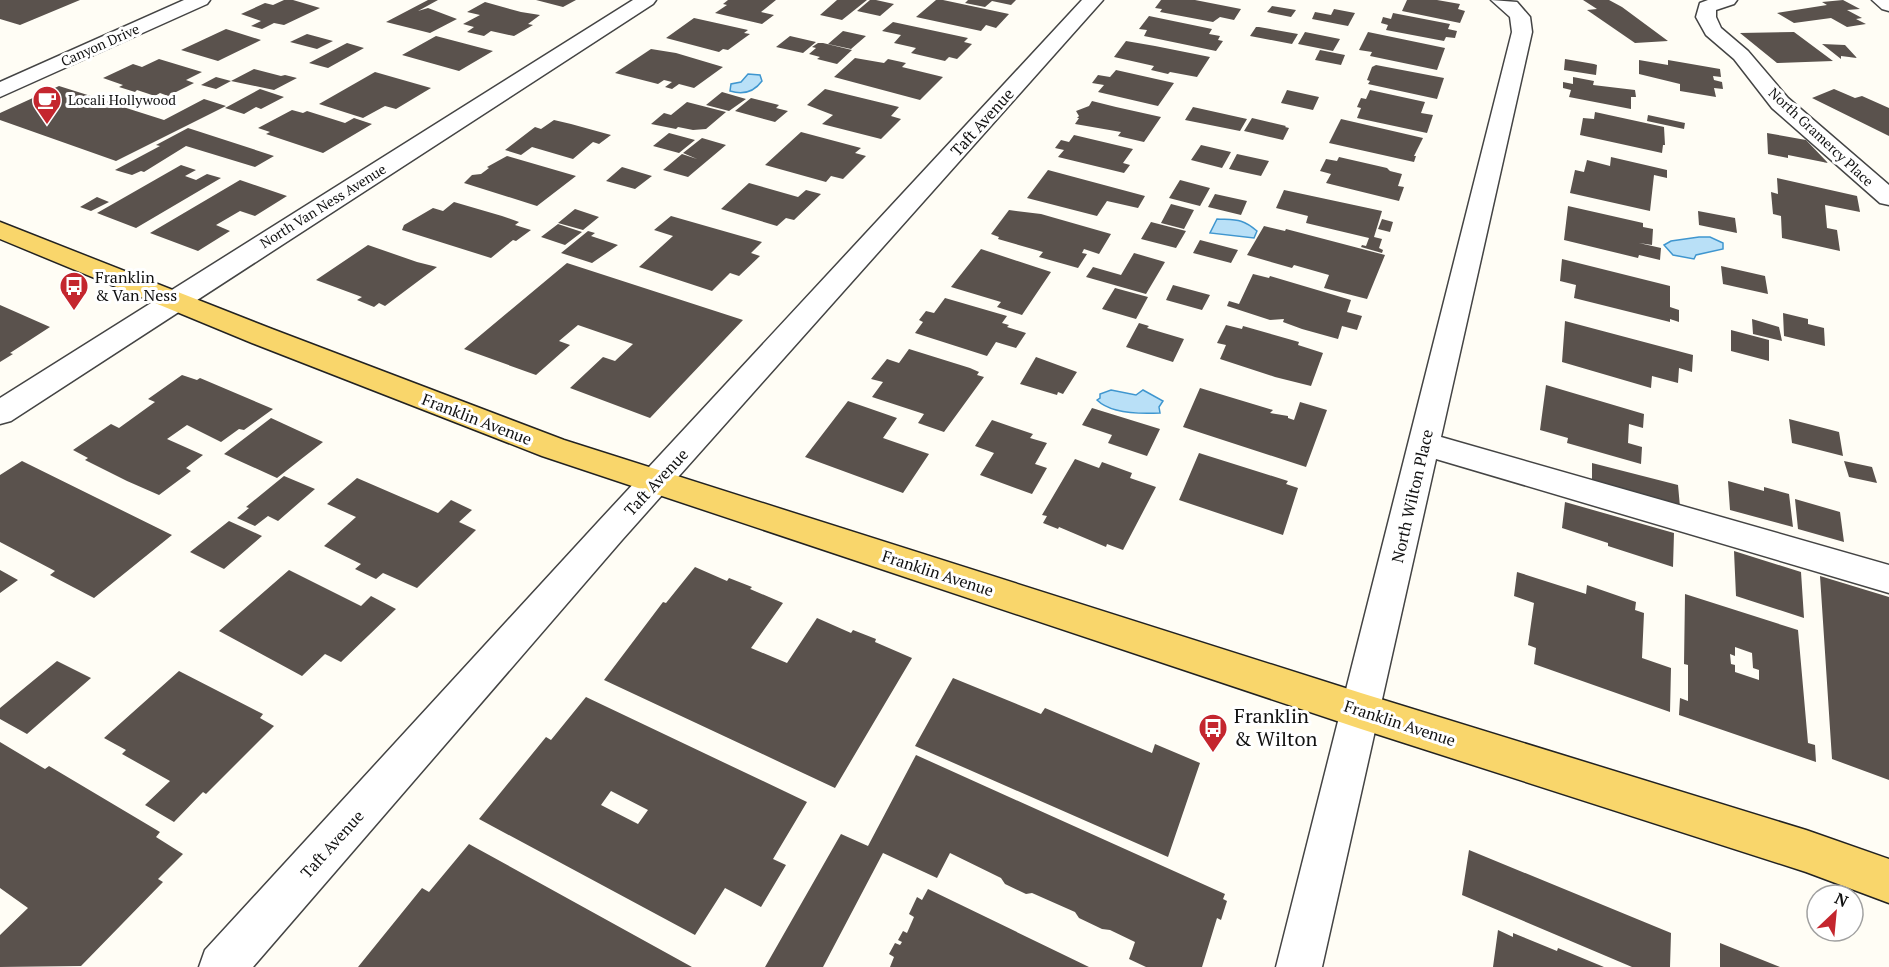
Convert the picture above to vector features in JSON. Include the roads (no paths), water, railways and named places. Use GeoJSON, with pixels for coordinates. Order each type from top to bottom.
{"type":"FeatureCollection","features":[{"type":"Feature","properties":{"kind":"main road","name":"Franklin Avenue"},"geometry":{"type":"LineString","coordinates":[[0,230],[553,448],[1361,711],[1806,852],[1889,881]]}},
{"type":"Feature","properties":{"kind":"street","name":"Canyon Drive"},"geometry":{"type":"LineString","coordinates":[[0,90],[200,0]]}},
{"type":"Feature","properties":{"kind":"street","name":"North Van Ness Avenue"},"geometry":{"type":"LineString","coordinates":[[0,413],[646,0]]}},
{"type":"Feature","properties":{"kind":"street","name":"Taft Avenue"},"geometry":{"type":"LineString","coordinates":[[222,967],[656,481],[1093,0]]}},
{"type":"Feature","properties":{"kind":"street","name":"North Wilton Place"},"geometry":{"type":"LineString","coordinates":[[1299,967],[1523,24],[1516,9],[1502,0]]}},
{"type":"Feature","properties":{"kind":"street","name":"North Gramercy Place"},"geometry":{"type":"LineString","coordinates":[[1728,0],[1707,7],[1706,17],[1713,31],[1741,55],[1780,103],[1889,198]]}},
{"type":"Feature","properties":{"kind":"street"},"geometry":{"type":"LineString","coordinates":[[1882,0],[1889,5]]}},
{"type":"Feature","properties":{"kind":"street"},"geometry":{"type":"LineString","coordinates":[[1424,444],[1889,579]]}},
{"type":"Feature","properties":{"kind":"water"},"geometry":{"type":"Polygon","coordinates":[[[748,74],[760,75],[762,81],[748,92],[730,91],[731,84],[741,82],[748,74]]]}},
{"type":"Feature","properties":{"kind":"water"},"geometry":{"type":"Polygon","coordinates":[[[1217,219],[1243,222],[1257,231],[1254,238],[1210,233],[1217,219]]]}},
{"type":"Feature","properties":{"kind":"water"},"geometry":{"type":"Polygon","coordinates":[[[1710,237],[1723,243],[1723,249],[1696,255],[1694,259],[1673,255],[1664,245],[1671,241],[1710,237]]]}},
{"type":"Feature","properties":{"kind":"water"},"geometry":{"type":"Polygon","coordinates":[[[1111,390],[1136,395],[1143,390],[1163,401],[1159,407],[1160,413],[1118,411],[1097,400],[1100,394],[1111,390]]]}},
{"type":"Feature","properties":{"kind":"place","name":"Locali Hollywood"},"geometry":{"type":"Point","coordinates":[47,126]}},
{"type":"Feature","properties":{"kind":"place","name":"Franklin & Van Ness"},"geometry":{"type":"Point","coordinates":[74,312]}},
{"type":"Feature","properties":{"kind":"place","name":"Franklin & Wilton"},"geometry":{"type":"Point","coordinates":[1213,754]}}]}
